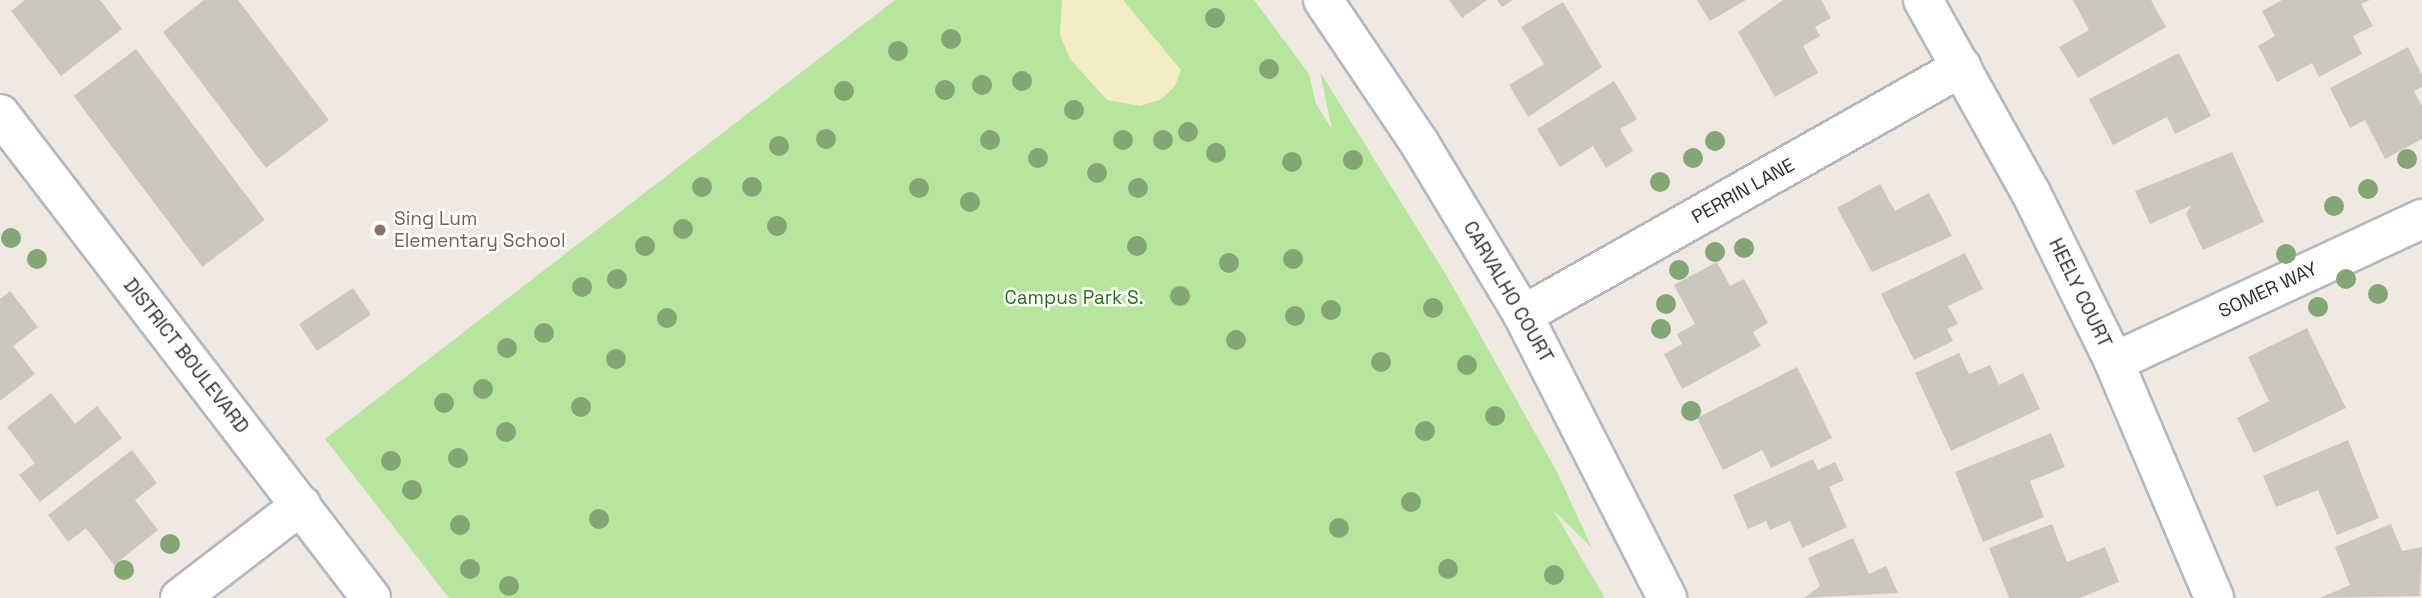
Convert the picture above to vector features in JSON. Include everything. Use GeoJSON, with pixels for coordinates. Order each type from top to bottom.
{"type":"FeatureCollection","features":[{"type":"Feature","properties":{"kind":"street","name":"CARVALHO COURT"},"geometry":{"type":"LineString","coordinates":[[1323,0],[1420,144],[1523,315],[1667,598]]}},
{"type":"Feature","properties":{"kind":"street","name":"HEELY COURT"},"geometry":{"type":"LineString","coordinates":[[1923,0],[1962,67],[2114,362],[2214,598]]}},
{"type":"Feature","properties":{"kind":"street","name":"PERRIN LANE"},"geometry":{"type":"LineString","coordinates":[[1523,315],[1962,67]]}},
{"type":"Feature","properties":{"kind":"street","name":"DISTRICT BOULEVARD"},"geometry":{"type":"LineString","coordinates":[[0,114],[372,598]]}},
{"type":"Feature","properties":{"kind":"street","name":"SOMER WAY"},"geometry":{"type":"LineString","coordinates":[[2114,362],[2422,219]]}},
{"type":"Feature","properties":{"kind":"street"},"geometry":{"type":"LineString","coordinates":[[180,598],[301,505]]}},
{"type":"Feature","properties":{"kind":"green space","name":"Campus Park S."},"geometry":{"type":"Polygon","coordinates":[[[895,0],[1254,0],[1309,74],[1316,104],[1332,129],[1320,72],[1448,278],[1557,472],[1592,548],[1553,510],[1605,598],[449,598],[325,439],[895,0]]]}},
{"type":"Feature","properties":{"kind":"sand"},"geometry":{"type":"Polygon","coordinates":[[[1062,0],[1123,0],[1181,70],[1175,86],[1162,99],[1140,106],[1107,100],[1070,59],[1060,35],[1062,0]]]}},
{"type":"Feature","properties":{"kind":"building"},"geometry":{"type":"Polygon","coordinates":[[[25,0],[100,0],[122,29],[61,76],[11,11],[25,0]]]}},
{"type":"Feature","properties":{"kind":"building"},"geometry":{"type":"Polygon","coordinates":[[[204,0],[238,0],[329,120],[266,168],[163,32],[204,0]]]}},
{"type":"Feature","properties":{"kind":"building"},"geometry":{"type":"Polygon","coordinates":[[[1449,0],[1487,0],[1462,18],[1449,0]]]}},
{"type":"Feature","properties":{"kind":"building"},"geometry":{"type":"Polygon","coordinates":[[[1497,0],[1513,0],[1502,7],[1497,0]]]}},
{"type":"Feature","properties":{"kind":"building"},"geometry":{"type":"Polygon","coordinates":[[[1697,0],[1746,0],[1710,21],[1697,0]]]}},
{"type":"Feature","properties":{"kind":"building"},"geometry":{"type":"Polygon","coordinates":[[[1783,0],[1821,0],[1831,18],[1815,27],[1820,36],[1803,46],[1818,73],[1775,97],[1738,32],[1783,0]]]}},
{"type":"Feature","properties":{"kind":"building"},"geometry":{"type":"Polygon","coordinates":[[[2073,0],[2151,0],[2166,27],[2078,78],[2059,47],[2089,30],[2073,0]]]}},
{"type":"Feature","properties":{"kind":"building"},"geometry":{"type":"Polygon","coordinates":[[[2282,0],[2370,0],[2361,4],[2373,26],[2353,36],[2362,54],[2319,77],[2312,63],[2277,82],[2258,46],[2275,36],[2262,11],[2282,0]]]}},
{"type":"Feature","properties":{"kind":"building"},"geometry":{"type":"Polygon","coordinates":[[[1563,2],[1602,67],[1528,117],[1509,85],[1544,64],[1521,27],[1563,2]]]}},
{"type":"Feature","properties":{"kind":"building"},"geometry":{"type":"Polygon","coordinates":[[[2408,47],[2422,75],[2422,87],[2414,91],[2422,106],[2422,139],[2385,159],[2365,120],[2350,128],[2330,88],[2408,47]]]}},
{"type":"Feature","properties":{"kind":"building"},"geometry":{"type":"Polygon","coordinates":[[[136,49],[265,220],[202,267],[74,96],[136,49]]]}},
{"type":"Feature","properties":{"kind":"building"},"geometry":{"type":"Polygon","coordinates":[[[2179,53],[2211,116],[2175,134],[2167,117],[2113,145],[2089,99],[2179,53]]]}},
{"type":"Feature","properties":{"kind":"building"},"geometry":{"type":"Polygon","coordinates":[[[1614,81],[1637,119],[1620,129],[1633,151],[1606,168],[1593,146],[1560,167],[1537,129],[1614,81]]]}},
{"type":"Feature","properties":{"kind":"building"},"geometry":{"type":"Polygon","coordinates":[[[2232,152],[2264,222],[2203,250],[2186,214],[2192,205],[2150,224],[2135,191],[2232,152]]]}},
{"type":"Feature","properties":{"kind":"building"},"geometry":{"type":"Polygon","coordinates":[[[1880,184],[1895,211],[1929,193],[1952,236],[1872,272],[1837,208],[1880,184]]]}},
{"type":"Feature","properties":{"kind":"building"},"geometry":{"type":"Polygon","coordinates":[[[1965,253],[1983,289],[1948,306],[1958,324],[1947,329],[1953,341],[1914,360],[1881,294],[1965,253]]]}},
{"type":"Feature","properties":{"kind":"building"},"geometry":{"type":"Polygon","coordinates":[[[1717,262],[1730,286],[1744,279],[1768,323],[1753,332],[1761,346],[1682,389],[1664,354],[1682,344],[1677,334],[1695,324],[1674,285],[1717,262]]]}},
{"type":"Feature","properties":{"kind":"building"},"geometry":{"type":"Polygon","coordinates":[[[353,288],[371,315],[317,351],[299,324],[353,288]]]}},
{"type":"Feature","properties":{"kind":"building"},"geometry":{"type":"Polygon","coordinates":[[[10,291],[38,327],[13,346],[35,374],[0,401],[0,299],[10,291]]]}},
{"type":"Feature","properties":{"kind":"building"},"geometry":{"type":"Polygon","coordinates":[[[2307,328],[2346,408],[2254,453],[2237,418],[2269,401],[2248,357],[2307,328]]]}},
{"type":"Feature","properties":{"kind":"building"},"geometry":{"type":"Polygon","coordinates":[[[1959,353],[1969,374],[1990,365],[1999,385],[2023,373],[2040,409],[1951,451],[1915,373],[1959,353]]]}},
{"type":"Feature","properties":{"kind":"building"},"geometry":{"type":"Polygon","coordinates":[[[1797,367],[1832,438],[1771,468],[1762,450],[1723,470],[1697,418],[1797,367]]]}},
{"type":"Feature","properties":{"kind":"building"},"geometry":{"type":"Polygon","coordinates":[[[51,393],[75,424],[97,406],[122,438],[40,502],[19,475],[35,463],[7,427],[51,393]]]}},
{"type":"Feature","properties":{"kind":"building"},"geometry":{"type":"Polygon","coordinates":[[[2051,433],[2065,467],[2030,481],[2044,517],[1983,542],[1955,472],[2051,433]]]}},
{"type":"Feature","properties":{"kind":"building"},"geometry":{"type":"Polygon","coordinates":[[[2348,440],[2379,518],[2337,535],[2318,490],[2276,507],[2263,476],[2348,440]]]}},
{"type":"Feature","properties":{"kind":"building"},"geometry":{"type":"Polygon","coordinates":[[[132,450],[157,483],[135,500],[158,530],[114,565],[86,528],[68,542],[48,515],[132,450]]]}},
{"type":"Feature","properties":{"kind":"building"},"geometry":{"type":"Polygon","coordinates":[[[1813,459],[1818,470],[1835,462],[1844,480],[1829,487],[1847,527],[1802,548],[1790,521],[1770,530],[1766,521],[1748,529],[1733,495],[1813,459]]]}},
{"type":"Feature","properties":{"kind":"building"},"geometry":{"type":"Polygon","coordinates":[[[2052,524],[2067,562],[2105,547],[2119,582],[2080,598],[2009,598],[1989,548],[2052,524]]]}},
{"type":"Feature","properties":{"kind":"building"},"geometry":{"type":"Polygon","coordinates":[[[2391,524],[2402,551],[2422,547],[2420,596],[2320,598],[2350,585],[2335,547],[2391,524]]]}},
{"type":"Feature","properties":{"kind":"building"},"geometry":{"type":"Polygon","coordinates":[[[1853,538],[1869,574],[1886,566],[1898,593],[1804,598],[1820,586],[1808,558],[1853,538]]]}},
{"type":"Feature","properties":{"kind":"place","name":"Sing Lum Elementary School"},"geometry":{"type":"Point","coordinates":[380,230]}}]}
